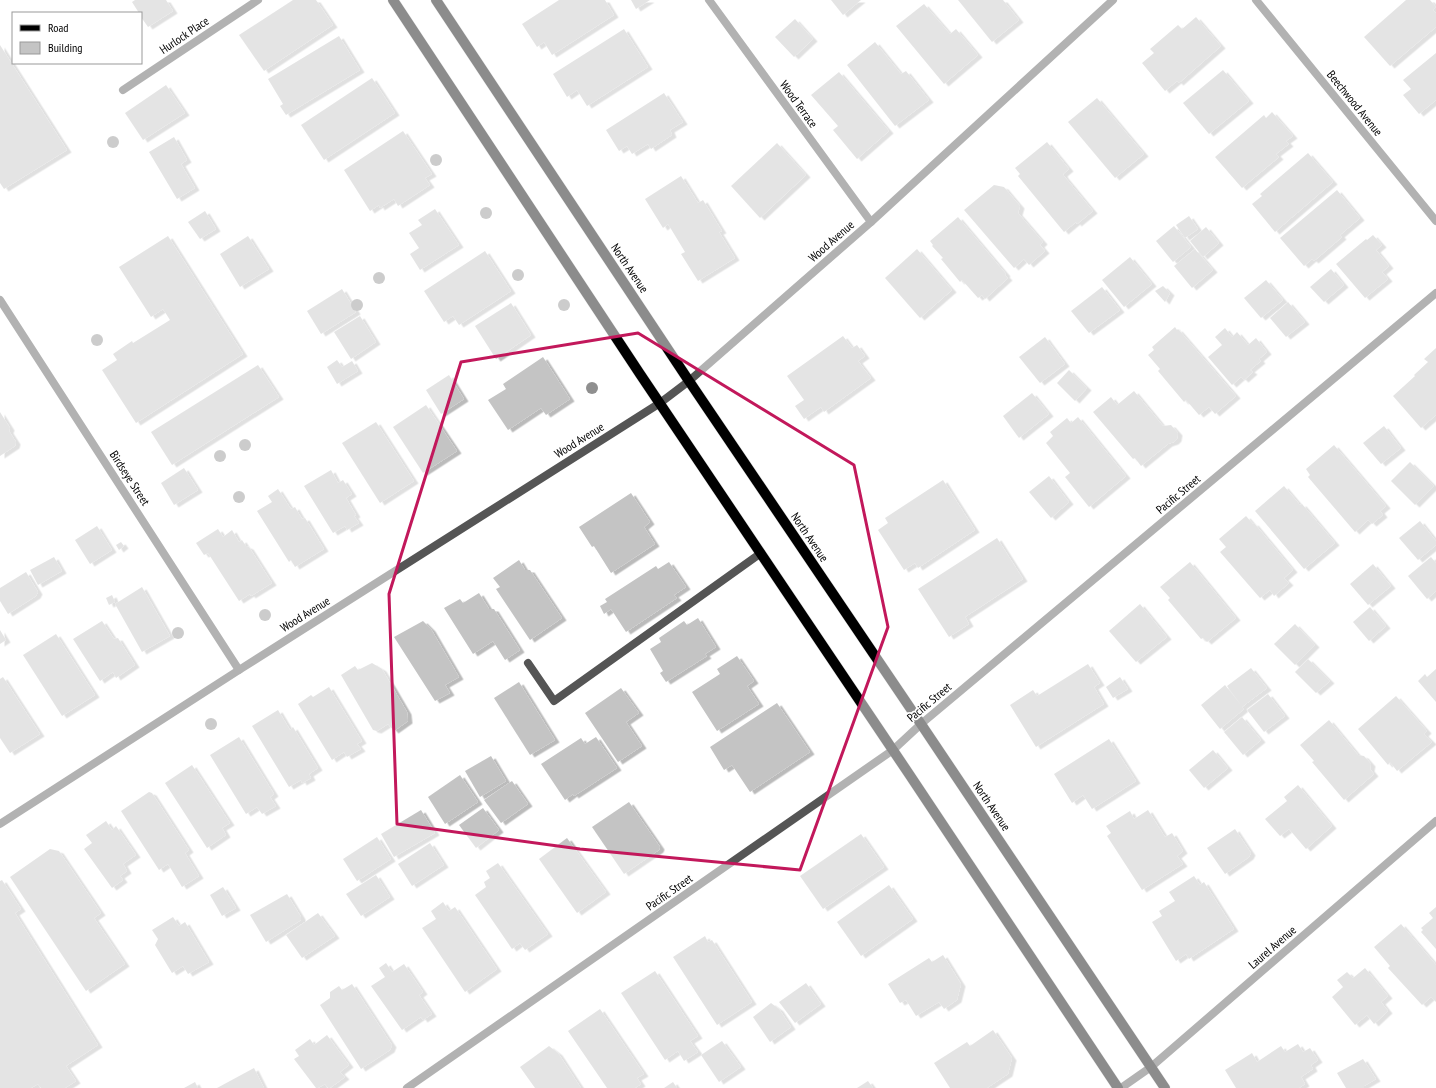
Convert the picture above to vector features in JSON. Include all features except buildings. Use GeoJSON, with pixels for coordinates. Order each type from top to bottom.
{"type":"FeatureCollection","features":[{"type":"Feature","properties":{"kind":"main road"},"geometry":{"type":"LineString","coordinates":[[394,0],[660,403],[1118,1088]]}},
{"type":"Feature","properties":{"kind":"main road","name":"North Avenue"},"geometry":{"type":"LineString","coordinates":[[436,0],[689,381],[1165,1088]]}},
{"type":"Feature","properties":{"kind":"street","name":"Hurlock Place"},"geometry":{"type":"LineString","coordinates":[[123,90],[258,0]]}},
{"type":"Feature","properties":{"kind":"street","name":"Wood Terrace"},"geometry":{"type":"LineString","coordinates":[[709,0],[871,222]]}},
{"type":"Feature","properties":{"kind":"street","name":"Wood Avenue"},"geometry":{"type":"LineString","coordinates":[[0,824],[660,403],[689,381],[871,222],[1113,0]]}},
{"type":"Feature","properties":{"kind":"street","name":"Beechwood Avenue"},"geometry":{"type":"LineString","coordinates":[[1256,0],[1436,221]]}},
{"type":"Feature","properties":{"kind":"street","name":"Pacific Street"},"geometry":{"type":"LineString","coordinates":[[407,1088],[893,750],[921,724],[1436,293]]}},
{"type":"Feature","properties":{"kind":"street","name":"Birdseye Street"},"geometry":{"type":"LineString","coordinates":[[0,300],[240,670]]}},
{"type":"Feature","properties":{"kind":"street"},"geometry":{"type":"LineString","coordinates":[[528,663],[554,701],[761,553]]}},
{"type":"Feature","properties":{"kind":"street","name":"Laurel Avenue"},"geometry":{"type":"LineString","coordinates":[[1121,1088],[1151,1067],[1436,821]]}},
{"type":"Feature","properties":{"kind":"highlighted area"},"geometry":{"type":"Polygon","coordinates":[[[638,333],[854,465],[888,627],[800,870],[580,849],[397,824],[389,594],[461,362],[638,333]]]}}]}
